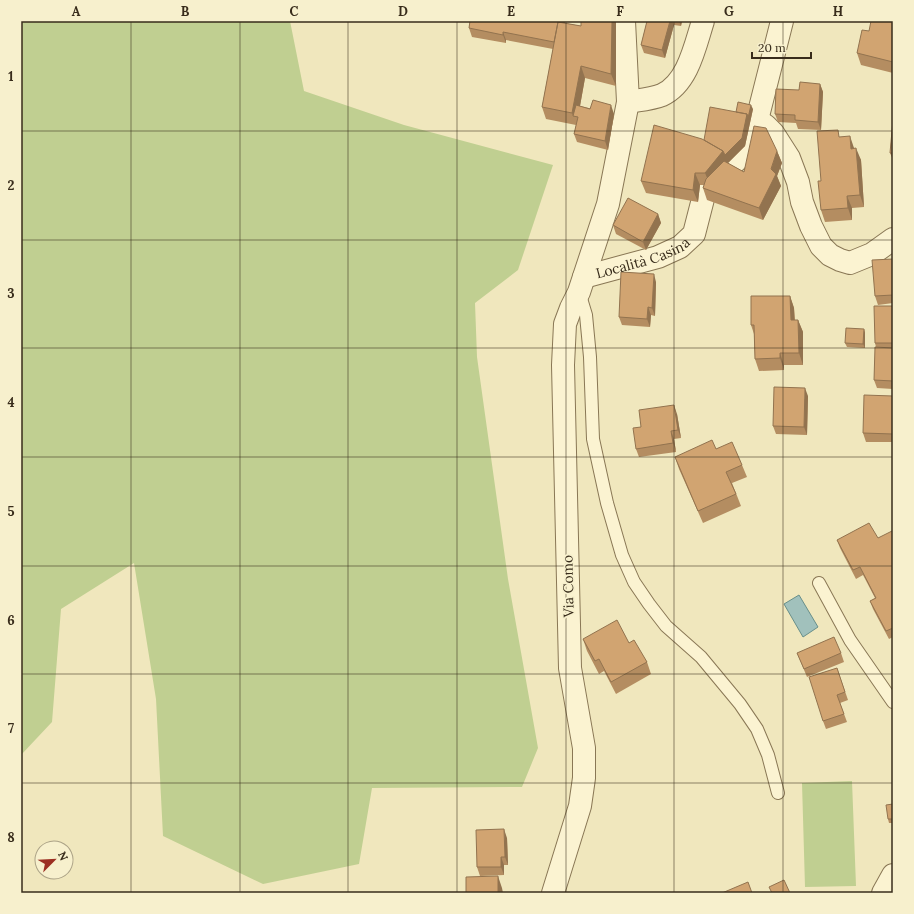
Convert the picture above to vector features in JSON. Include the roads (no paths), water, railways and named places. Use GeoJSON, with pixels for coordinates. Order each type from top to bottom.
{"type":"FeatureCollection","features":[{"type":"Feature","properties":{"kind":"street","name":"Località Casina"},"geometry":{"type":"LineString","coordinates":[[582,285],[608,204],[628,102],[624,21]]}},
{"type":"Feature","properties":{"kind":"street"},"geometry":{"type":"LineString","coordinates":[[628,102],[658,96],[674,86],[684,75],[703,21]]}},
{"type":"Feature","properties":{"kind":"street","name":"Località Casina"},"geometry":{"type":"LineString","coordinates":[[582,285],[658,257],[680,247],[694,234],[705,191],[747,150],[757,120],[782,21]]}},
{"type":"Feature","properties":{"kind":"street"},"geometry":{"type":"LineString","coordinates":[[757,120],[773,133],[789,158],[811,226],[821,246],[830,255],[850,263],[872,254],[892,239]]}},
{"type":"Feature","properties":{"kind":"street","name":"Via Como"},"geometry":{"type":"LineString","coordinates":[[553,893],[580,806],[584,778],[584,748],[570,668],[563,365],[565,324],[582,285]]}},
{"type":"Feature","properties":{"kind":"street"},"geometry":{"type":"LineString","coordinates":[[883,893],[893,876]]}},
{"type":"Feature","properties":{"kind":"lane"},"geometry":{"type":"LineString","coordinates":[[582,285],[590,357],[593,439],[607,503],[622,555],[634,582],[666,626],[701,657],[740,704],[757,729],[768,755],[778,793]]}},
{"type":"Feature","properties":{"kind":"lane"},"geometry":{"type":"LineString","coordinates":[[819,583],[850,640],[893,702]]}},
{"type":"Feature","properties":{"kind":"water"},"geometry":{"type":"Polygon","coordinates":[[[799,595],[818,627],[803,637],[784,604],[799,595]]]}}]}
